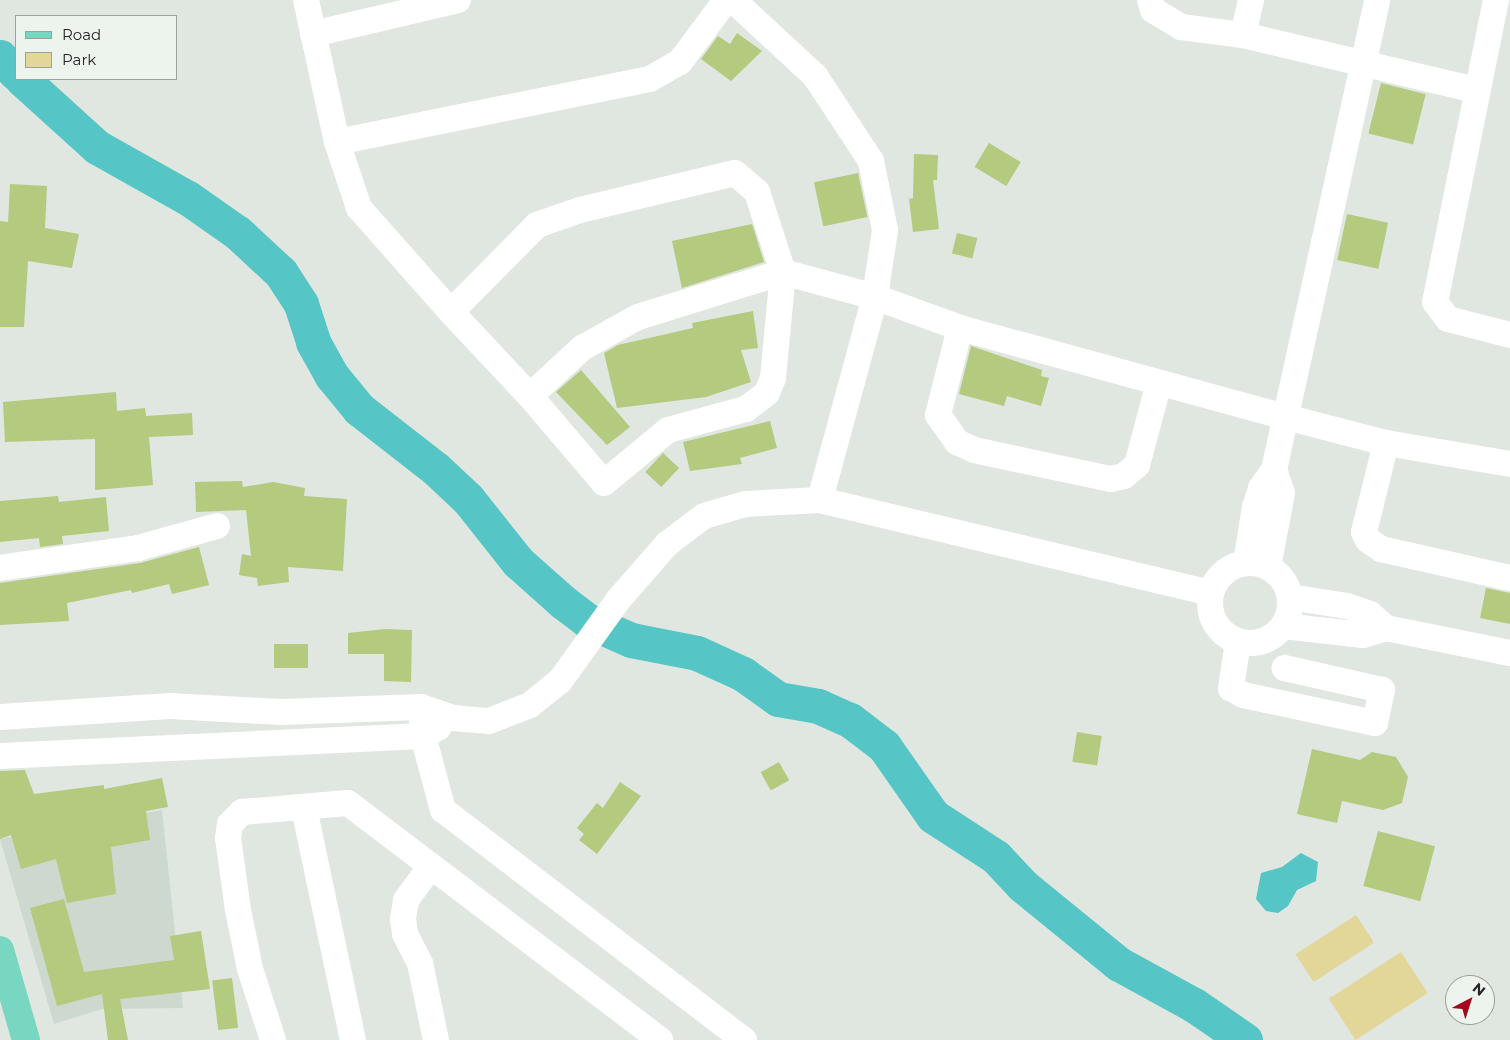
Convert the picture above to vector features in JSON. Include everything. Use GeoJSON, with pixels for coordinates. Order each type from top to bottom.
{"type":"FeatureCollection","features":[{"type":"Feature","properties":{"kind":"main road"},"geometry":{"type":"LineString","coordinates":[[0,950],[7,1003],[26,1040]]}},
{"type":"Feature","properties":{"kind":"street"},"geometry":{"type":"LineString","coordinates":[[306,0],[337,142],[359,208],[451,312],[530,396],[604,483],[668,430],[746,409],[767,393],[773,378],[783,272],[757,192],[735,174],[580,210],[537,225],[451,312]]}},
{"type":"Feature","properties":{"kind":"street"},"geometry":{"type":"LineString","coordinates":[[313,34],[458,0]]}},
{"type":"Feature","properties":{"kind":"street"},"geometry":{"type":"LineString","coordinates":[[337,142],[650,79],[680,62],[726,0]]}},
{"type":"Feature","properties":{"kind":"street"},"geometry":{"type":"LineString","coordinates":[[733,0],[815,76],[871,161],[885,230],[875,297],[820,500]]}},
{"type":"Feature","properties":{"kind":"street"},"geometry":{"type":"LineString","coordinates":[[1150,0],[1153,10],[1181,27],[1243,35],[1476,90]]}},
{"type":"Feature","properties":{"kind":"street"},"geometry":{"type":"LineString","coordinates":[[1243,35],[1251,0]]}},
{"type":"Feature","properties":{"kind":"street"},"geometry":{"type":"LineString","coordinates":[[1257,565],[1282,493],[1274,470],[1377,0]]}},
{"type":"Feature","properties":{"kind":"street"},"geometry":{"type":"LineString","coordinates":[[1496,0],[1476,90],[1435,302],[1448,319],[1510,334]]}},
{"type":"Feature","properties":{"kind":"street"},"geometry":{"type":"LineString","coordinates":[[530,396],[582,348],[638,317],[783,272],[875,297],[960,328],[1286,417],[1386,443],[1510,464]]}},
{"type":"Feature","properties":{"kind":"street"},"geometry":{"type":"LineString","coordinates":[[960,328],[938,416],[957,442],[974,450],[1111,479],[1124,476],[1137,465],[1159,383]]}},
{"type":"Feature","properties":{"kind":"street"},"geometry":{"type":"LineString","coordinates":[[1386,443],[1364,532],[1368,540],[1381,549],[1510,578]]}},
{"type":"Feature","properties":{"kind":"street"},"geometry":{"type":"LineString","coordinates":[[0,718],[170,706],[231,709],[421,707],[453,718],[489,721],[530,706],[560,681],[619,599],[667,544],[704,516],[745,504],[820,500],[1211,593]]}},
{"type":"Feature","properties":{"kind":"street"},"geometry":{"type":"LineString","coordinates":[[0,568],[138,548],[217,526]]}},
{"type":"Feature","properties":{"kind":"street"},"geometry":{"type":"LineString","coordinates":[[1257,565],[1286,585],[1290,597],[1284,626],[1264,641],[1238,642],[1223,632],[1212,617],[1211,593],[1224,572],[1257,565]]}},
{"type":"Feature","properties":{"kind":"street"},"geometry":{"type":"LineString","coordinates":[[1290,597],[1347,606],[1370,614],[1386,628],[1510,653]]}},
{"type":"Feature","properties":{"kind":"street"},"geometry":{"type":"LineString","coordinates":[[1284,626],[1363,636],[1386,628]]}},
{"type":"Feature","properties":{"kind":"street"},"geometry":{"type":"LineString","coordinates":[[1238,642],[1231,688],[1243,695],[1375,724],[1382,690],[1284,668]]}},
{"type":"Feature","properties":{"kind":"street"},"geometry":{"type":"LineString","coordinates":[[1308,708],[1315,675]]}},
{"type":"Feature","properties":{"kind":"street"},"geometry":{"type":"LineString","coordinates":[[421,707],[424,736],[443,810],[744,1040]]}},
{"type":"Feature","properties":{"kind":"street"},"geometry":{"type":"LineString","coordinates":[[231,709],[232,744]]}},
{"type":"Feature","properties":{"kind":"street"},"geometry":{"type":"LineString","coordinates":[[0,756],[424,736],[453,718]]}},
{"type":"Feature","properties":{"kind":"street"},"geometry":{"type":"LineString","coordinates":[[273,1040],[250,969],[228,838],[230,824],[242,812],[348,803],[660,1040]]}},
{"type":"Feature","properties":{"kind":"street"},"geometry":{"type":"LineString","coordinates":[[304,808],[353,1040]]}},
{"type":"Feature","properties":{"kind":"street"},"geometry":{"type":"LineString","coordinates":[[431,866],[406,900],[403,919],[405,934],[420,963],[436,1040]]}},
{"type":"Feature","properties":{"kind":"shaded area"},"geometry":{"type":"Polygon","coordinates":[[[162,810],[183,1008],[102,1009],[54,1024],[0,839],[162,810]]]}},
{"type":"Feature","properties":{"kind":"green space"},"geometry":{"type":"Polygon","coordinates":[[[1356,915],[1374,943],[1314,982],[1296,954],[1356,915]]]}},
{"type":"Feature","properties":{"kind":"green space"},"geometry":{"type":"Polygon","coordinates":[[[1401,952],[1428,993],[1356,1040],[1329,999],[1401,952]]]}},
{"type":"Feature","properties":{"kind":"water"},"geometry":{"type":"Polygon","coordinates":[[[1301,853],[1318,862],[1316,881],[1297,890],[1288,906],[1278,913],[1266,911],[1256,899],[1261,873],[1282,867],[1301,853]]]}},
{"type":"Feature","properties":{"kind":"building"},"geometry":{"type":"Polygon","coordinates":[[[737,33],[762,51],[731,81],[701,59],[718,36],[730,44],[737,33]]]}},
{"type":"Feature","properties":{"kind":"building"},"geometry":{"type":"Polygon","coordinates":[[[1381,83],[1426,94],[1413,145],[1368,133],[1381,83]]]}},
{"type":"Feature","properties":{"kind":"building"},"geometry":{"type":"Polygon","coordinates":[[[989,143],[1021,162],[1006,186],[975,167],[989,143]]]}},
{"type":"Feature","properties":{"kind":"building"},"geometry":{"type":"Polygon","coordinates":[[[914,154],[938,155],[937,180],[933,180],[939,229],[913,232],[909,199],[913,198],[914,154]]]}},
{"type":"Feature","properties":{"kind":"building"},"geometry":{"type":"Polygon","coordinates":[[[858,173],[867,217],[823,226],[814,182],[858,173]]]}},
{"type":"Feature","properties":{"kind":"building"},"geometry":{"type":"Polygon","coordinates":[[[10,184],[47,186],[45,228],[79,234],[72,268],[28,261],[24,327],[0,327],[0,221],[8,222],[10,184]]]}},
{"type":"Feature","properties":{"kind":"building"},"geometry":{"type":"Polygon","coordinates":[[[1347,214],[1388,223],[1378,269],[1337,260],[1347,214]]]}},
{"type":"Feature","properties":{"kind":"building"},"geometry":{"type":"Polygon","coordinates":[[[752,224],[764,262],[682,288],[672,241],[752,224]]]}},
{"type":"Feature","properties":{"kind":"building"},"geometry":{"type":"Polygon","coordinates":[[[957,233],[977,238],[972,258],[952,253],[957,233]]]}},
{"type":"Feature","properties":{"kind":"building"},"geometry":{"type":"Polygon","coordinates":[[[753,311],[758,348],[741,350],[751,382],[706,397],[617,408],[604,353],[618,345],[693,328],[692,323],[753,311]]]}},
{"type":"Feature","properties":{"kind":"building"},"geometry":{"type":"Polygon","coordinates":[[[971,346],[1042,370],[1041,376],[1049,378],[1041,406],[1007,396],[1004,406],[959,394],[971,346]]]}},
{"type":"Feature","properties":{"kind":"building"},"geometry":{"type":"Polygon","coordinates":[[[581,370],[630,427],[607,445],[556,392],[581,370]]]}},
{"type":"Feature","properties":{"kind":"building"},"geometry":{"type":"Polygon","coordinates":[[[116,392],[117,411],[145,408],[146,416],[192,413],[193,435],[149,437],[153,485],[95,490],[95,439],[5,442],[3,402],[116,392]]]}},
{"type":"Feature","properties":{"kind":"building"},"geometry":{"type":"Polygon","coordinates":[[[770,421],[777,448],[740,458],[742,464],[690,471],[683,442],[770,421]]]}},
{"type":"Feature","properties":{"kind":"building"},"geometry":{"type":"Polygon","coordinates":[[[663,453],[679,468],[661,487],[645,472],[663,453]]]}},
{"type":"Feature","properties":{"kind":"building"},"geometry":{"type":"Polygon","coordinates":[[[242,481],[243,487],[273,482],[305,488],[304,496],[347,499],[343,571],[288,567],[289,582],[258,586],[257,578],[239,575],[242,554],[251,556],[246,510],[196,512],[195,482],[242,481]]]}},
{"type":"Feature","properties":{"kind":"building"},"geometry":{"type":"Polygon","coordinates":[[[58,496],[59,502],[106,497],[109,531],[62,536],[63,544],[40,547],[39,538],[0,542],[0,501],[58,496]]]}},
{"type":"Feature","properties":{"kind":"building"},"geometry":{"type":"Polygon","coordinates":[[[199,547],[209,585],[172,594],[169,584],[132,593],[131,590],[67,603],[69,621],[0,625],[0,583],[140,563],[199,547]]]}},
{"type":"Feature","properties":{"kind":"building"},"geometry":{"type":"Polygon","coordinates":[[[1486,588],[1510,593],[1510,624],[1480,618],[1486,588]]]}},
{"type":"Feature","properties":{"kind":"building"},"geometry":{"type":"Polygon","coordinates":[[[385,629],[412,630],[411,682],[384,681],[384,654],[348,654],[348,633],[385,629]]]}},
{"type":"Feature","properties":{"kind":"building"},"geometry":{"type":"Polygon","coordinates":[[[274,644],[308,644],[308,668],[274,668],[274,644]]]}},
{"type":"Feature","properties":{"kind":"building"},"geometry":{"type":"Polygon","coordinates":[[[1077,732],[1102,736],[1097,766],[1072,762],[1077,732]]]}},
{"type":"Feature","properties":{"kind":"building"},"geometry":{"type":"Polygon","coordinates":[[[1312,749],[1360,760],[1372,752],[1396,757],[1408,777],[1402,803],[1383,810],[1342,801],[1337,823],[1297,814],[1312,749]]]}},
{"type":"Feature","properties":{"kind":"building"},"geometry":{"type":"Polygon","coordinates":[[[779,762],[789,780],[771,791],[761,772],[779,762]]]}},
{"type":"Feature","properties":{"kind":"building"},"geometry":{"type":"Polygon","coordinates":[[[25,770],[34,794],[104,785],[104,789],[162,778],[168,807],[146,811],[150,840],[111,847],[116,894],[67,903],[56,859],[21,869],[11,835],[0,839],[0,771],[25,770]]]}},
{"type":"Feature","properties":{"kind":"building"},"geometry":{"type":"Polygon","coordinates":[[[620,782],[641,796],[597,854],[579,840],[584,834],[577,828],[597,803],[603,808],[620,782]]]}},
{"type":"Feature","properties":{"kind":"building"},"geometry":{"type":"Polygon","coordinates":[[[1378,831],[1435,846],[1420,901],[1363,886],[1378,831]]]}},
{"type":"Feature","properties":{"kind":"building"},"geometry":{"type":"Polygon","coordinates":[[[64,899],[84,972],[174,960],[170,936],[201,931],[210,989],[120,999],[128,1040],[108,1040],[102,994],[57,1006],[30,908],[64,899]]]}},
{"type":"Feature","properties":{"kind":"building"},"geometry":{"type":"Polygon","coordinates":[[[232,978],[238,1028],[218,1030],[212,980],[232,978]]]}},
{"type":"Feature","properties":{"kind":"waterway"},"geometry":{"type":"LineString","coordinates":[[0,57],[15,72]]}},
{"type":"Feature","properties":{"kind":"waterway"},"geometry":{"type":"LineString","coordinates":[[23,80],[97,147],[188,198],[238,233],[281,273],[301,304],[313,342],[332,376],[359,409],[436,469],[468,499],[518,562],[563,602],[588,621],[631,640],[697,653],[743,674],[778,699],[818,706],[850,720],[884,746],[933,816],[996,857],[1022,885],[1119,964],[1194,1005],[1245,1040]]}}]}
